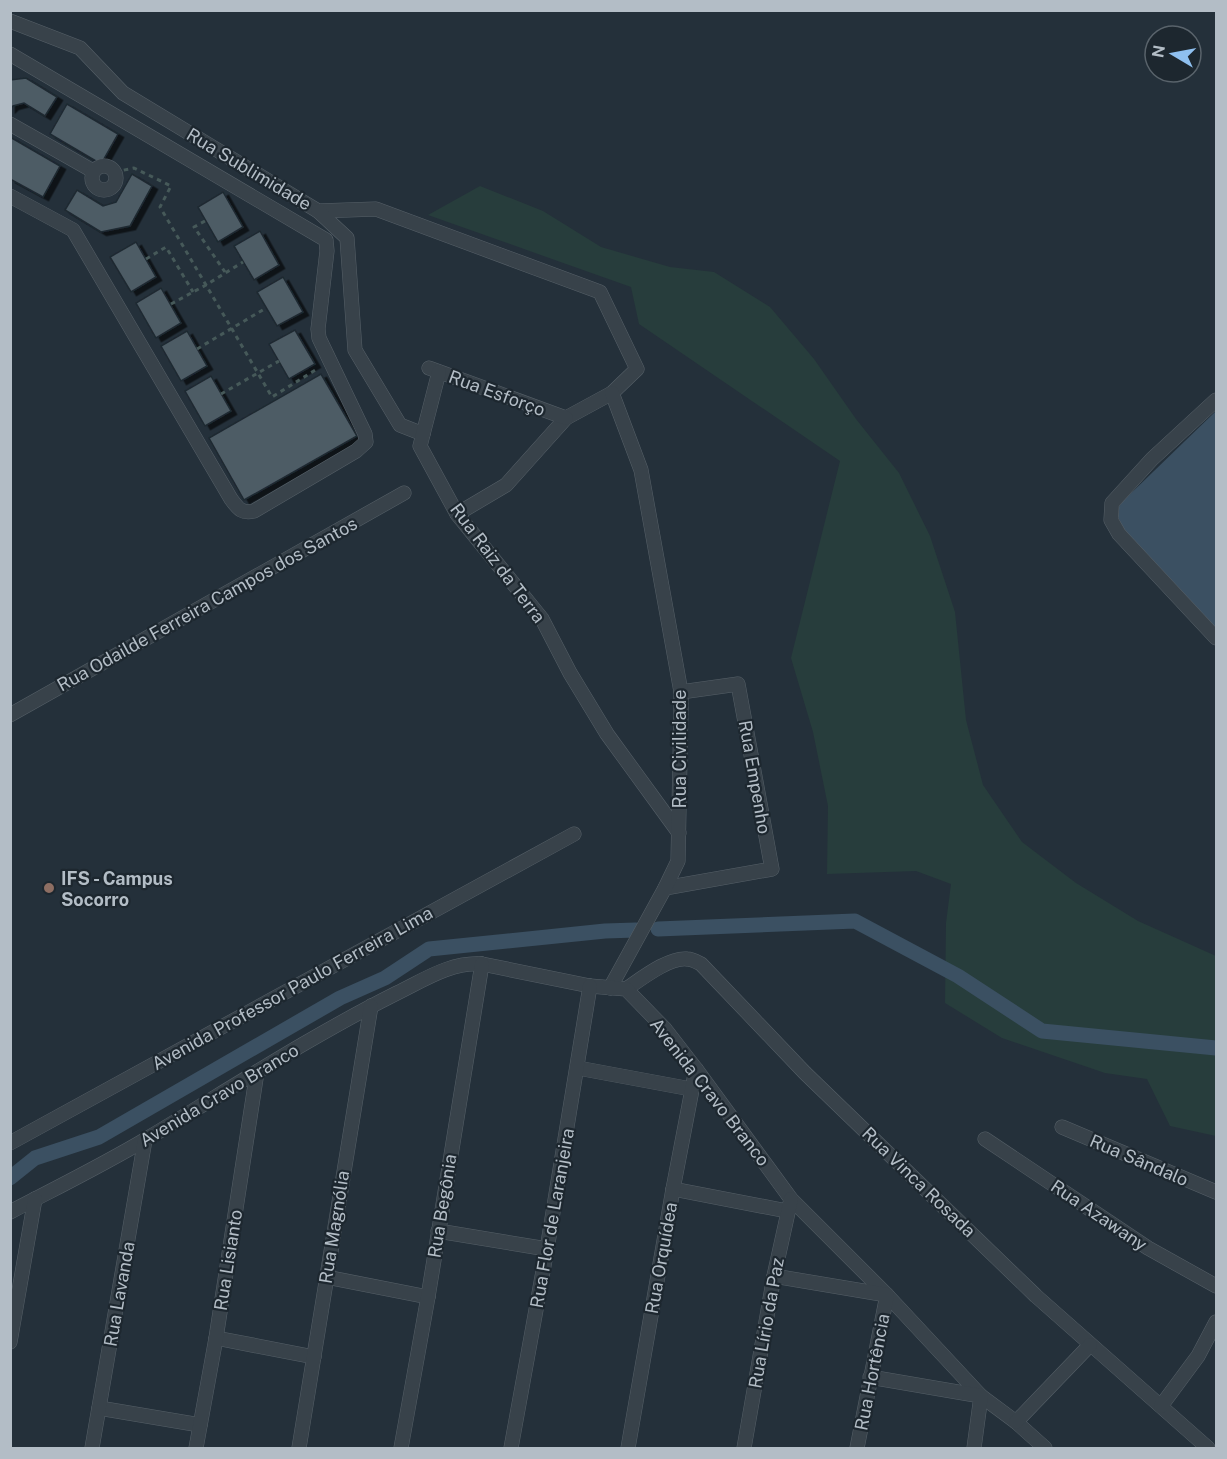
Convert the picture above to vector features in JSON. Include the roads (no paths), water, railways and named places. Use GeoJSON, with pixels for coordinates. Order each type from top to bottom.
{"type":"FeatureCollection","features":[{"type":"Feature","properties":{"kind":"street","name":"Rua Sublimidade"},"geometry":{"type":"LineString","coordinates":[[10,21],[80,48],[123,93],[318,211],[376,209],[600,292],[637,369],[612,393]]}},
{"type":"Feature","properties":{"kind":"street"},"geometry":{"type":"LineString","coordinates":[[10,54],[326,240],[319,338],[365,434],[366,442],[356,452],[254,511],[246,513],[239,510],[73,230],[10,196]]}},
{"type":"Feature","properties":{"kind":"street"},"geometry":{"type":"LineString","coordinates":[[10,124],[93,171]]}},
{"type":"Feature","properties":{"kind":"street"},"geometry":{"type":"LineString","coordinates":[[104,165],[112,168],[115,172],[115,184],[105,190],[95,186],[92,179],[93,171],[104,165]]}},
{"type":"Feature","properties":{"kind":"street"},"geometry":{"type":"LineString","coordinates":[[318,211],[347,238],[355,350],[400,424],[423,434]]}},
{"type":"Feature","properties":{"kind":"street","name":"Rua Raiz da Terra"},"geometry":{"type":"LineString","coordinates":[[434,370],[420,446],[457,514],[542,620],[570,673],[607,734],[679,833]]}},
{"type":"Feature","properties":{"kind":"street","name":"Rua Esforço"},"geometry":{"type":"LineString","coordinates":[[434,370],[566,418]]}},
{"type":"Feature","properties":{"kind":"street"},"geometry":{"type":"LineString","coordinates":[[457,514],[506,485],[566,418],[612,393]]}},
{"type":"Feature","properties":{"kind":"street","name":"Rua Civilidade"},"geometry":{"type":"LineString","coordinates":[[610,988],[678,861],[681,692],[641,470],[612,393]]}},
{"type":"Feature","properties":{"kind":"street"},"geometry":{"type":"LineString","coordinates":[[1216,400],[1152,459],[1112,503],[1111,520],[1119,534],[1216,638]]}},
{"type":"Feature","properties":{"kind":"street","name":"Rua Odailde Ferreira Campos dos Santos"},"geometry":{"type":"LineString","coordinates":[[10,716],[404,493]]}},
{"type":"Feature","properties":{"kind":"street","name":"Rua Empenho"},"geometry":{"type":"LineString","coordinates":[[665,888],[772,869],[738,684],[681,692]]}},
{"type":"Feature","properties":{"kind":"street","name":"Avenida Professor Paulo Ferreira Lima"},"geometry":{"type":"LineString","coordinates":[[10,1143],[574,834]]}},
{"type":"Feature","properties":{"kind":"street","name":"Rua Vinca Rosada"},"geometry":{"type":"LineString","coordinates":[[626,989],[661,967],[681,959],[690,959],[701,964],[806,1073],[1036,1296],[1208,1449]]}},
{"type":"Feature","properties":{"kind":"street","name":"Avenida Cravo Branco"},"geometry":{"type":"LineString","coordinates":[[10,1212],[145,1140],[371,1006],[447,969],[465,964],[482,964],[590,986],[626,989],[664,1029],[696,1069],[789,1205],[887,1295],[981,1396],[1016,1422],[1045,1449]]}},
{"type":"Feature","properties":{"kind":"street","name":"Rua Begônia"},"geometry":{"type":"LineString","coordinates":[[401,1449],[482,964]]}},
{"type":"Feature","properties":{"kind":"street","name":"Rua Flor de Laranjeira"},"geometry":{"type":"LineString","coordinates":[[511,1449],[578,1068],[590,986]]}},
{"type":"Feature","properties":{"kind":"street","name":"Rua Magnólia"},"geometry":{"type":"LineString","coordinates":[[299,1449],[371,1006]]}},
{"type":"Feature","properties":{"kind":"street"},"geometry":{"type":"LineString","coordinates":[[578,1068],[691,1089]]}},
{"type":"Feature","properties":{"kind":"street","name":"Rua Orquídea"},"geometry":{"type":"LineString","coordinates":[[628,1449],[696,1069]]}},
{"type":"Feature","properties":{"kind":"street","name":"Rua Lisianto"},"geometry":{"type":"LineString","coordinates":[[196,1449],[216,1338],[257,1072]]}},
{"type":"Feature","properties":{"kind":"street","name":"Rua Sândalo"},"geometry":{"type":"LineString","coordinates":[[1062,1127],[1216,1192]]}},
{"type":"Feature","properties":{"kind":"street","name":"Rua Azawany"},"geometry":{"type":"LineString","coordinates":[[985,1138],[1148,1248],[1216,1286]]}},
{"type":"Feature","properties":{"kind":"street","name":"Rua Lavanda"},"geometry":{"type":"LineString","coordinates":[[92,1449],[145,1140]]}},
{"type":"Feature","properties":{"kind":"street"},"geometry":{"type":"LineString","coordinates":[[673,1189],[789,1205]]}},
{"type":"Feature","properties":{"kind":"street"},"geometry":{"type":"LineString","coordinates":[[10,1342],[35,1199]]}},
{"type":"Feature","properties":{"kind":"street","name":"Rua Lírio da Paz"},"geometry":{"type":"LineString","coordinates":[[744,1449],[774,1276],[789,1205]]}},
{"type":"Feature","properties":{"kind":"street"},"geometry":{"type":"LineString","coordinates":[[438,1231],[547,1249]]}},
{"type":"Feature","properties":{"kind":"street"},"geometry":{"type":"LineString","coordinates":[[774,1276],[887,1295]]}},
{"type":"Feature","properties":{"kind":"street"},"geometry":{"type":"LineString","coordinates":[[326,1277],[428,1297]]}},
{"type":"Feature","properties":{"kind":"street","name":"Rua Hortência"},"geometry":{"type":"LineString","coordinates":[[857,1449],[887,1295]]}},
{"type":"Feature","properties":{"kind":"street"},"geometry":{"type":"LineString","coordinates":[[1161,1406],[1198,1356],[1216,1322]]}},
{"type":"Feature","properties":{"kind":"street"},"geometry":{"type":"LineString","coordinates":[[216,1338],[314,1356]]}},
{"type":"Feature","properties":{"kind":"street"},"geometry":{"type":"LineString","coordinates":[[1016,1422],[1090,1345]]}},
{"type":"Feature","properties":{"kind":"street"},"geometry":{"type":"LineString","coordinates":[[870,1377],[981,1396],[974,1449]]}},
{"type":"Feature","properties":{"kind":"street"},"geometry":{"type":"LineString","coordinates":[[99,1408],[200,1425]]}},
{"type":"Feature","properties":{"kind":"water"},"geometry":{"type":"Polygon","coordinates":[[[1216,411],[1216,636],[1124,532],[1116,511],[1123,501],[1216,411]]]}},
{"type":"Feature","properties":{"kind":"waterway"},"geometry":{"type":"LineString","coordinates":[[658,929],[855,921],[958,976],[1042,1031],[1216,1048]]}},
{"type":"Feature","properties":{"kind":"waterway"},"geometry":{"type":"LineString","coordinates":[[10,1178],[35,1158],[99,1137],[340,998],[385,978],[429,949],[605,931],[636,930]]}},
{"type":"Feature","properties":{"kind":"place","name":"IFS - Campus Socorro"},"geometry":{"type":"Point","coordinates":[49,888]}}]}
